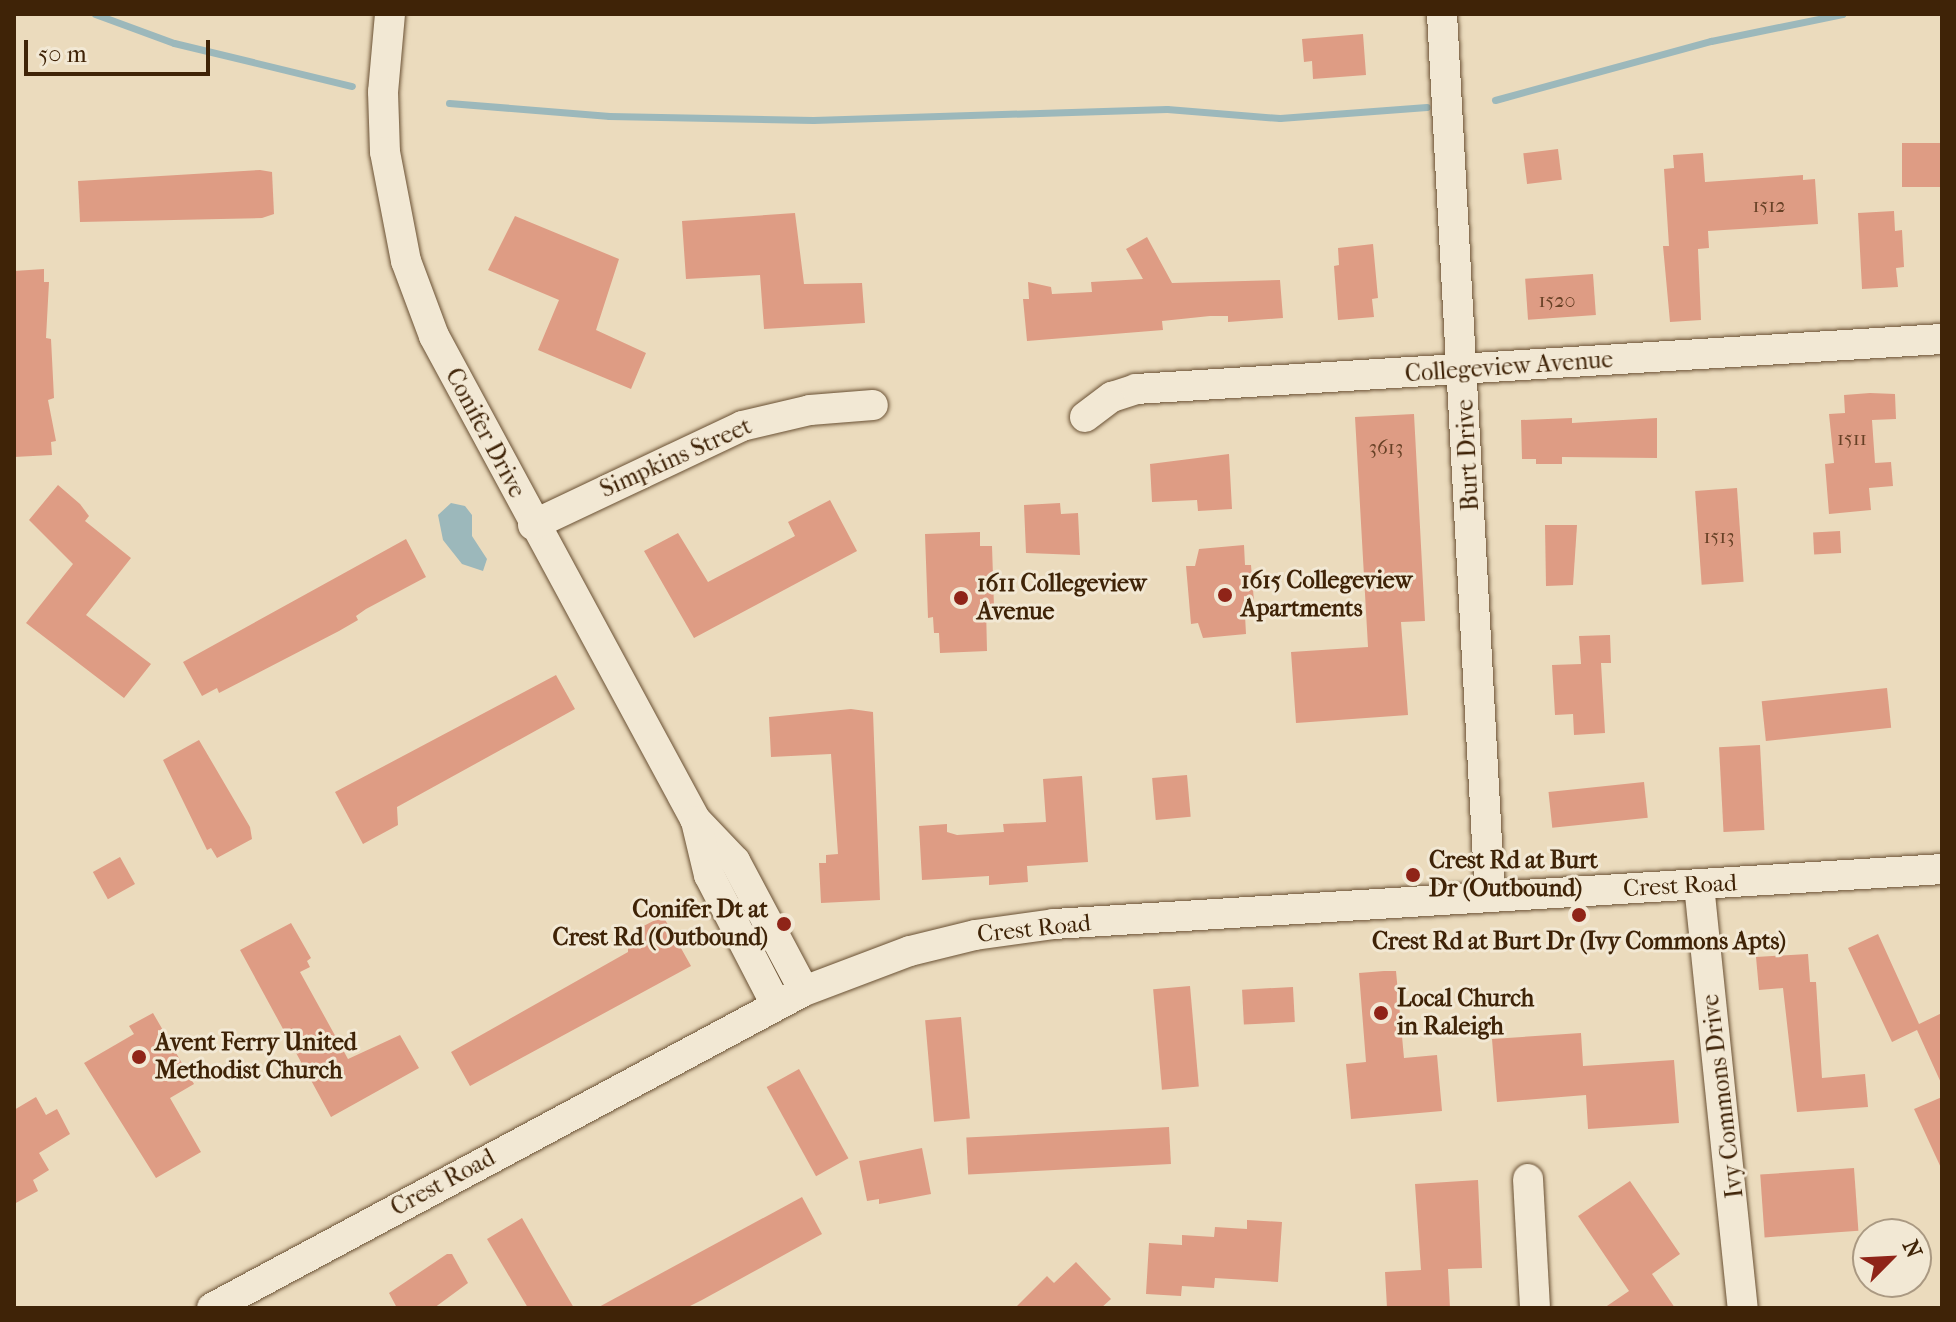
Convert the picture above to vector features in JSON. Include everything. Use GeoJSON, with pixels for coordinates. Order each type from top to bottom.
{"type":"FeatureCollection","features":[{"type":"Feature","properties":{"kind":"street","name":"Conifer Drive"},"geometry":{"type":"LineString","coordinates":[[390,14],[382,123],[406,261],[434,336],[533,525],[695,819],[735,861],[804,991]]}},
{"type":"Feature","properties":{"kind":"street","name":"Burt Drive"},"geometry":{"type":"LineString","coordinates":[[1442,14],[1490,897]]}},
{"type":"Feature","properties":{"kind":"street","name":"Collegeview Avenue"},"geometry":{"type":"LineString","coordinates":[[1085,417],[1112,397],[1136,389],[1942,339]]}},
{"type":"Feature","properties":{"kind":"street","name":"Simpkins Street"},"geometry":{"type":"LineString","coordinates":[[533,525],[742,426],[796,412],[873,405]]}},
{"type":"Feature","properties":{"kind":"street","name":"Conifer Drive"},"geometry":{"type":"LineString","coordinates":[[695,819],[709,875],[776,1005]]}},
{"type":"Feature","properties":{"kind":"street","name":"Crest Road"},"geometry":{"type":"LineString","coordinates":[[212,1308],[776,1005],[804,991],[910,951],[988,933],[1942,869]]}},
{"type":"Feature","properties":{"kind":"street","name":"Ivy Commons Drive"},"geometry":{"type":"LineString","coordinates":[[1699,885],[1743,1308]]}},
{"type":"Feature","properties":{"kind":"street"},"geometry":{"type":"LineString","coordinates":[[1528,1179],[1535,1308]]}},
{"type":"Feature","properties":{"kind":"water"},"geometry":{"type":"Polygon","coordinates":[[[451,503],[465,506],[472,515],[472,536],[487,559],[483,571],[462,564],[443,540],[438,515],[451,503]]]}},
{"type":"Feature","properties":{"kind":"building"},"geometry":{"type":"Polygon","coordinates":[[[1363,34],[1366,75],[1313,79],[1312,61],[1304,62],[1302,39],[1363,34]]]}},
{"type":"Feature","properties":{"kind":"building"},"geometry":{"type":"Polygon","coordinates":[[[1902,143],[1942,143],[1942,187],[1902,187],[1902,143]]]}},
{"type":"Feature","properties":{"kind":"building"},"geometry":{"type":"Polygon","coordinates":[[[1558,149],[1562,180],[1527,184],[1523,153],[1558,149]]]}},
{"type":"Feature","properties":{"kind":"building"},"geometry":{"type":"Polygon","coordinates":[[[1703,153],[1705,182],[1803,175],[1803,180],[1815,179],[1818,224],[1708,231],[1709,248],[1698,249],[1701,320],[1670,322],[1663,246],[1669,246],[1664,169],[1674,168],[1673,155],[1703,153]]]}},
{"type":"Feature","properties":{"kind":"building"},"geometry":{"type":"Polygon","coordinates":[[[260,170],[272,172],[274,214],[262,218],[80,222],[78,181],[260,170]]]}},
{"type":"Feature","properties":{"kind":"building"},"geometry":{"type":"Polygon","coordinates":[[[1894,211],[1895,231],[1902,230],[1904,267],[1896,268],[1898,287],[1862,289],[1858,213],[1894,211]]]}},
{"type":"Feature","properties":{"kind":"building"},"geometry":{"type":"Polygon","coordinates":[[[795,213],[804,284],[862,283],[865,323],[764,329],[760,275],[686,279],[682,221],[795,213]]]}},
{"type":"Feature","properties":{"kind":"building"},"geometry":{"type":"Polygon","coordinates":[[[515,216],[619,259],[596,330],[646,353],[631,389],[538,350],[559,300],[488,270],[515,216]]]}},
{"type":"Feature","properties":{"kind":"building"},"geometry":{"type":"Polygon","coordinates":[[[1147,237],[1172,283],[1280,280],[1283,318],[1228,322],[1228,316],[1210,316],[1162,321],[1163,330],[1027,341],[1023,299],[1029,299],[1028,282],[1051,287],[1052,294],[1092,292],[1091,282],[1143,279],[1126,249],[1147,237]]]}},
{"type":"Feature","properties":{"kind":"building"},"geometry":{"type":"Polygon","coordinates":[[[1373,244],[1378,298],[1372,299],[1374,317],[1338,320],[1334,266],[1339,265],[1338,248],[1373,244]]]}},
{"type":"Feature","properties":{"kind":"building"},"geometry":{"type":"Polygon","coordinates":[[[44,269],[44,282],[49,282],[46,338],[51,339],[54,398],[48,400],[56,441],[51,442],[52,455],[14,457],[14,271],[44,269]]]}},
{"type":"Feature","properties":{"kind":"building"},"geometry":{"type":"Polygon","coordinates":[[[1593,274],[1596,315],[1528,320],[1525,279],[1593,274]]]}},
{"type":"Feature","properties":{"kind":"building"},"geometry":{"type":"Polygon","coordinates":[[[1895,394],[1896,419],[1872,420],[1875,463],[1891,462],[1893,486],[1869,488],[1871,510],[1829,514],[1825,464],[1834,463],[1829,414],[1845,413],[1844,395],[1895,394]]]}},
{"type":"Feature","properties":{"kind":"building"},"geometry":{"type":"Polygon","coordinates":[[[1414,414],[1425,621],[1401,622],[1408,715],[1296,723],[1291,652],[1368,647],[1355,417],[1414,414]]]}},
{"type":"Feature","properties":{"kind":"building"},"geometry":{"type":"Polygon","coordinates":[[[1572,418],[1572,423],[1657,418],[1657,458],[1562,457],[1562,464],[1536,464],[1536,459],[1522,459],[1521,420],[1572,418]]]}},
{"type":"Feature","properties":{"kind":"building"},"geometry":{"type":"Polygon","coordinates":[[[1229,454],[1232,509],[1198,511],[1197,500],[1152,502],[1150,464],[1229,454]]]}},
{"type":"Feature","properties":{"kind":"building"},"geometry":{"type":"Polygon","coordinates":[[[58,485],[89,516],[85,521],[131,558],[86,615],[151,664],[124,698],[26,623],[73,564],[29,520],[58,485]]]}},
{"type":"Feature","properties":{"kind":"building"},"geometry":{"type":"Polygon","coordinates":[[[1737,488],[1744,582],[1702,585],[1695,491],[1737,488]]]}},
{"type":"Feature","properties":{"kind":"building"},"geometry":{"type":"Polygon","coordinates":[[[830,500],[857,551],[694,638],[644,551],[678,533],[708,582],[795,536],[788,522],[830,500]]]}},
{"type":"Feature","properties":{"kind":"building"},"geometry":{"type":"Polygon","coordinates":[[[1060,503],[1061,514],[1078,513],[1080,555],[1026,553],[1024,505],[1060,503]]]}},
{"type":"Feature","properties":{"kind":"building"},"geometry":{"type":"Polygon","coordinates":[[[1545,525],[1577,525],[1573,585],[1546,586],[1545,525]]]}},
{"type":"Feature","properties":{"kind":"building"},"geometry":{"type":"Polygon","coordinates":[[[1840,531],[1841,553],[1814,554],[1813,532],[1840,531]]]}},
{"type":"Feature","properties":{"kind":"building","name":"1611 Collegeview Avenue"},"geometry":{"type":"Polygon","coordinates":[[[980,532],[980,546],[992,546],[994,607],[986,607],[987,651],[940,653],[939,633],[934,633],[933,617],[928,618],[925,534],[980,532]]]}},
{"type":"Feature","properties":{"kind":"building"},"geometry":{"type":"Polygon","coordinates":[[[406,539],[426,577],[366,609],[356,616],[358,620],[339,631],[219,693],[217,688],[202,696],[183,662],[406,539]]]}},
{"type":"Feature","properties":{"kind":"building","name":"1615 Collegeview Apartments"},"geometry":{"type":"Polygon","coordinates":[[[1244,545],[1245,565],[1251,565],[1255,614],[1245,615],[1246,634],[1203,638],[1198,623],[1191,624],[1186,566],[1195,566],[1199,549],[1244,545]]]}},
{"type":"Feature","properties":{"kind":"building"},"geometry":{"type":"Polygon","coordinates":[[[1610,635],[1611,663],[1601,663],[1605,733],[1574,735],[1573,714],[1555,715],[1552,665],[1581,664],[1579,636],[1610,635]]]}},
{"type":"Feature","properties":{"kind":"building"},"geometry":{"type":"Polygon","coordinates":[[[556,675],[575,709],[397,807],[398,825],[363,844],[335,792],[556,675]]]}},
{"type":"Feature","properties":{"kind":"building"},"geometry":{"type":"Polygon","coordinates":[[[1887,688],[1891,728],[1766,741],[1762,701],[1887,688]]]}},
{"type":"Feature","properties":{"kind":"building"},"geometry":{"type":"Polygon","coordinates":[[[851,709],[873,712],[880,900],[821,903],[819,863],[826,863],[826,855],[838,854],[831,754],[771,757],[769,717],[851,709]]]}},
{"type":"Feature","properties":{"kind":"building"},"geometry":{"type":"Polygon","coordinates":[[[199,740],[250,827],[252,839],[217,858],[211,848],[207,850],[163,760],[199,740]]]}},
{"type":"Feature","properties":{"kind":"building"},"geometry":{"type":"Polygon","coordinates":[[[1760,745],[1764,830],[1724,832],[1719,747],[1760,745]]]}},
{"type":"Feature","properties":{"kind":"building"},"geometry":{"type":"Polygon","coordinates":[[[1187,775],[1191,817],[1156,820],[1152,778],[1187,775]]]}},
{"type":"Feature","properties":{"kind":"building"},"geometry":{"type":"Polygon","coordinates":[[[1082,776],[1088,862],[1027,866],[1028,882],[989,885],[989,876],[922,880],[919,826],[947,824],[947,832],[957,835],[1004,832],[1003,824],[1046,822],[1043,779],[1082,776]]]}},
{"type":"Feature","properties":{"kind":"building"},"geometry":{"type":"Polygon","coordinates":[[[1644,782],[1648,818],[1552,828],[1549,792],[1644,782]]]}},
{"type":"Feature","properties":{"kind":"building"},"geometry":{"type":"Polygon","coordinates":[[[120,857],[135,884],[108,899],[93,872],[120,857]]]}},
{"type":"Feature","properties":{"kind":"building"},"geometry":{"type":"Polygon","coordinates":[[[663,916],[691,966],[470,1086],[451,1052],[628,952],[628,934],[663,916]]]}},
{"type":"Feature","properties":{"kind":"building"},"geometry":{"type":"Polygon","coordinates":[[[291,923],[311,958],[307,961],[310,967],[300,972],[348,1059],[400,1035],[419,1068],[331,1117],[240,950],[291,923]]]}},
{"type":"Feature","properties":{"kind":"building"},"geometry":{"type":"Polygon","coordinates":[[[1878,934],[1919,1024],[1942,1013],[1942,1085],[1917,1030],[1892,1042],[1848,948],[1878,934]]]}},
{"type":"Feature","properties":{"kind":"building"},"geometry":{"type":"Polygon","coordinates":[[[1808,954],[1810,982],[1816,982],[1822,1078],[1865,1074],[1868,1107],[1797,1112],[1783,988],[1759,990],[1756,957],[1808,954]]]}},
{"type":"Feature","properties":{"kind":"building","name":"Local Church in Raleigh"},"geometry":{"type":"Polygon","coordinates":[[[1396,971],[1404,1058],[1437,1055],[1442,1111],[1351,1119],[1346,1064],[1366,1062],[1359,973],[1396,971]]]}},
{"type":"Feature","properties":{"kind":"building"},"geometry":{"type":"Polygon","coordinates":[[[1190,986],[1199,1087],[1162,1090],[1153,989],[1190,986]]]}},
{"type":"Feature","properties":{"kind":"building"},"geometry":{"type":"Polygon","coordinates":[[[1293,987],[1295,1022],[1244,1025],[1242,990],[1293,987]]]}},
{"type":"Feature","properties":{"kind":"building"},"geometry":{"type":"Polygon","coordinates":[[[153,1013],[194,1084],[170,1098],[201,1152],[156,1178],[84,1063],[134,1034],[129,1026],[153,1013]]]}},
{"type":"Feature","properties":{"kind":"building"},"geometry":{"type":"Polygon","coordinates":[[[961,1017],[970,1119],[934,1122],[925,1020],[961,1017]]]}},
{"type":"Feature","properties":{"kind":"building"},"geometry":{"type":"Polygon","coordinates":[[[1581,1033],[1583,1066],[1674,1060],[1679,1123],[1588,1129],[1586,1095],[1497,1102],[1492,1039],[1581,1033]]]}},
{"type":"Feature","properties":{"kind":"building"},"geometry":{"type":"Polygon","coordinates":[[[799,1069],[848,1158],[816,1176],[767,1087],[799,1069]]]}},
{"type":"Feature","properties":{"kind":"building"},"geometry":{"type":"Polygon","coordinates":[[[36,1097],[46,1115],[57,1109],[70,1134],[39,1153],[49,1170],[33,1180],[38,1191],[14,1204],[14,1110],[36,1097]]]}},
{"type":"Feature","properties":{"kind":"building"},"geometry":{"type":"Polygon","coordinates":[[[1942,1097],[1942,1170],[1914,1109],[1942,1097]]]}},
{"type":"Feature","properties":{"kind":"building"},"geometry":{"type":"Polygon","coordinates":[[[1169,1127],[1171,1164],[968,1175],[966,1138],[1169,1127]]]}},
{"type":"Feature","properties":{"kind":"building"},"geometry":{"type":"Polygon","coordinates":[[[922,1148],[931,1194],[879,1204],[879,1199],[867,1201],[859,1161],[922,1148]]]}},
{"type":"Feature","properties":{"kind":"building"},"geometry":{"type":"Polygon","coordinates":[[[1854,1168],[1857,1218],[1852,1218],[1852,1231],[1765,1237],[1760,1175],[1854,1168]]]}},
{"type":"Feature","properties":{"kind":"building"},"geometry":{"type":"Polygon","coordinates":[[[1478,1180],[1482,1268],[1448,1269],[1450,1308],[1387,1308],[1385,1272],[1421,1270],[1415,1184],[1478,1180]]]}},
{"type":"Feature","properties":{"kind":"building"},"geometry":{"type":"Polygon","coordinates":[[[1630,1181],[1680,1254],[1652,1274],[1675,1308],[1604,1308],[1629,1291],[1578,1216],[1630,1181]]]}},
{"type":"Feature","properties":{"kind":"building"},"geometry":{"type":"Polygon","coordinates":[[[802,1197],[822,1234],[702,1300],[686,1308],[597,1308],[802,1197]]]}},
{"type":"Feature","properties":{"kind":"building"},"geometry":{"type":"Polygon","coordinates":[[[522,1218],[574,1308],[528,1308],[487,1239],[522,1218]]]}},
{"type":"Feature","properties":{"kind":"building"},"geometry":{"type":"Polygon","coordinates":[[[1247,1220],[1282,1222],[1278,1282],[1215,1278],[1214,1288],[1182,1286],[1181,1296],[1146,1294],[1149,1243],[1182,1245],[1182,1235],[1214,1237],[1215,1227],[1247,1229],[1247,1220]]]}},
{"type":"Feature","properties":{"kind":"building"},"geometry":{"type":"Polygon","coordinates":[[[447,1254],[452,1254],[468,1283],[434,1308],[397,1308],[389,1293],[447,1254]]]}},
{"type":"Feature","properties":{"kind":"building"},"geometry":{"type":"Polygon","coordinates":[[[1076,1262],[1111,1299],[1101,1308],[1015,1308],[1047,1276],[1054,1283],[1076,1262]]]}},
{"type":"Feature","properties":{"kind":"waterway"},"geometry":{"type":"LineString","coordinates":[[95,14],[174,43],[352,86]]}},
{"type":"Feature","properties":{"kind":"waterway"},"geometry":{"type":"LineString","coordinates":[[1495,100],[1711,41],[1842,14]]}},
{"type":"Feature","properties":{"kind":"waterway"},"geometry":{"type":"LineString","coordinates":[[449,103],[609,116],[813,120],[1167,109],[1280,118],[1427,107]]}},
{"type":"Feature","properties":{"kind":"place","name":"1615 Collegeview Apartments"},"geometry":{"type":"Point","coordinates":[1225,595]}},
{"type":"Feature","properties":{"kind":"place","name":"1611 Collegeview Avenue"},"geometry":{"type":"Point","coordinates":[961,598]}},
{"type":"Feature","properties":{"kind":"place","name":"Crest Rd at Burt Dr (Outbound)"},"geometry":{"type":"Point","coordinates":[1413,875]}},
{"type":"Feature","properties":{"kind":"place","name":"Crest Rd at Burt Dr (Ivy Commons Apts)"},"geometry":{"type":"Point","coordinates":[1579,915]}},
{"type":"Feature","properties":{"kind":"place","name":"Conifer Dt at Crest Rd (Outbound)"},"geometry":{"type":"Point","coordinates":[784,924]}},
{"type":"Feature","properties":{"kind":"place","name":"Local Church in Raleigh"},"geometry":{"type":"Point","coordinates":[1381,1013]}},
{"type":"Feature","properties":{"kind":"place","name":"Avent Ferry United Methodist Church"},"geometry":{"type":"Point","coordinates":[139,1057]}}]}
